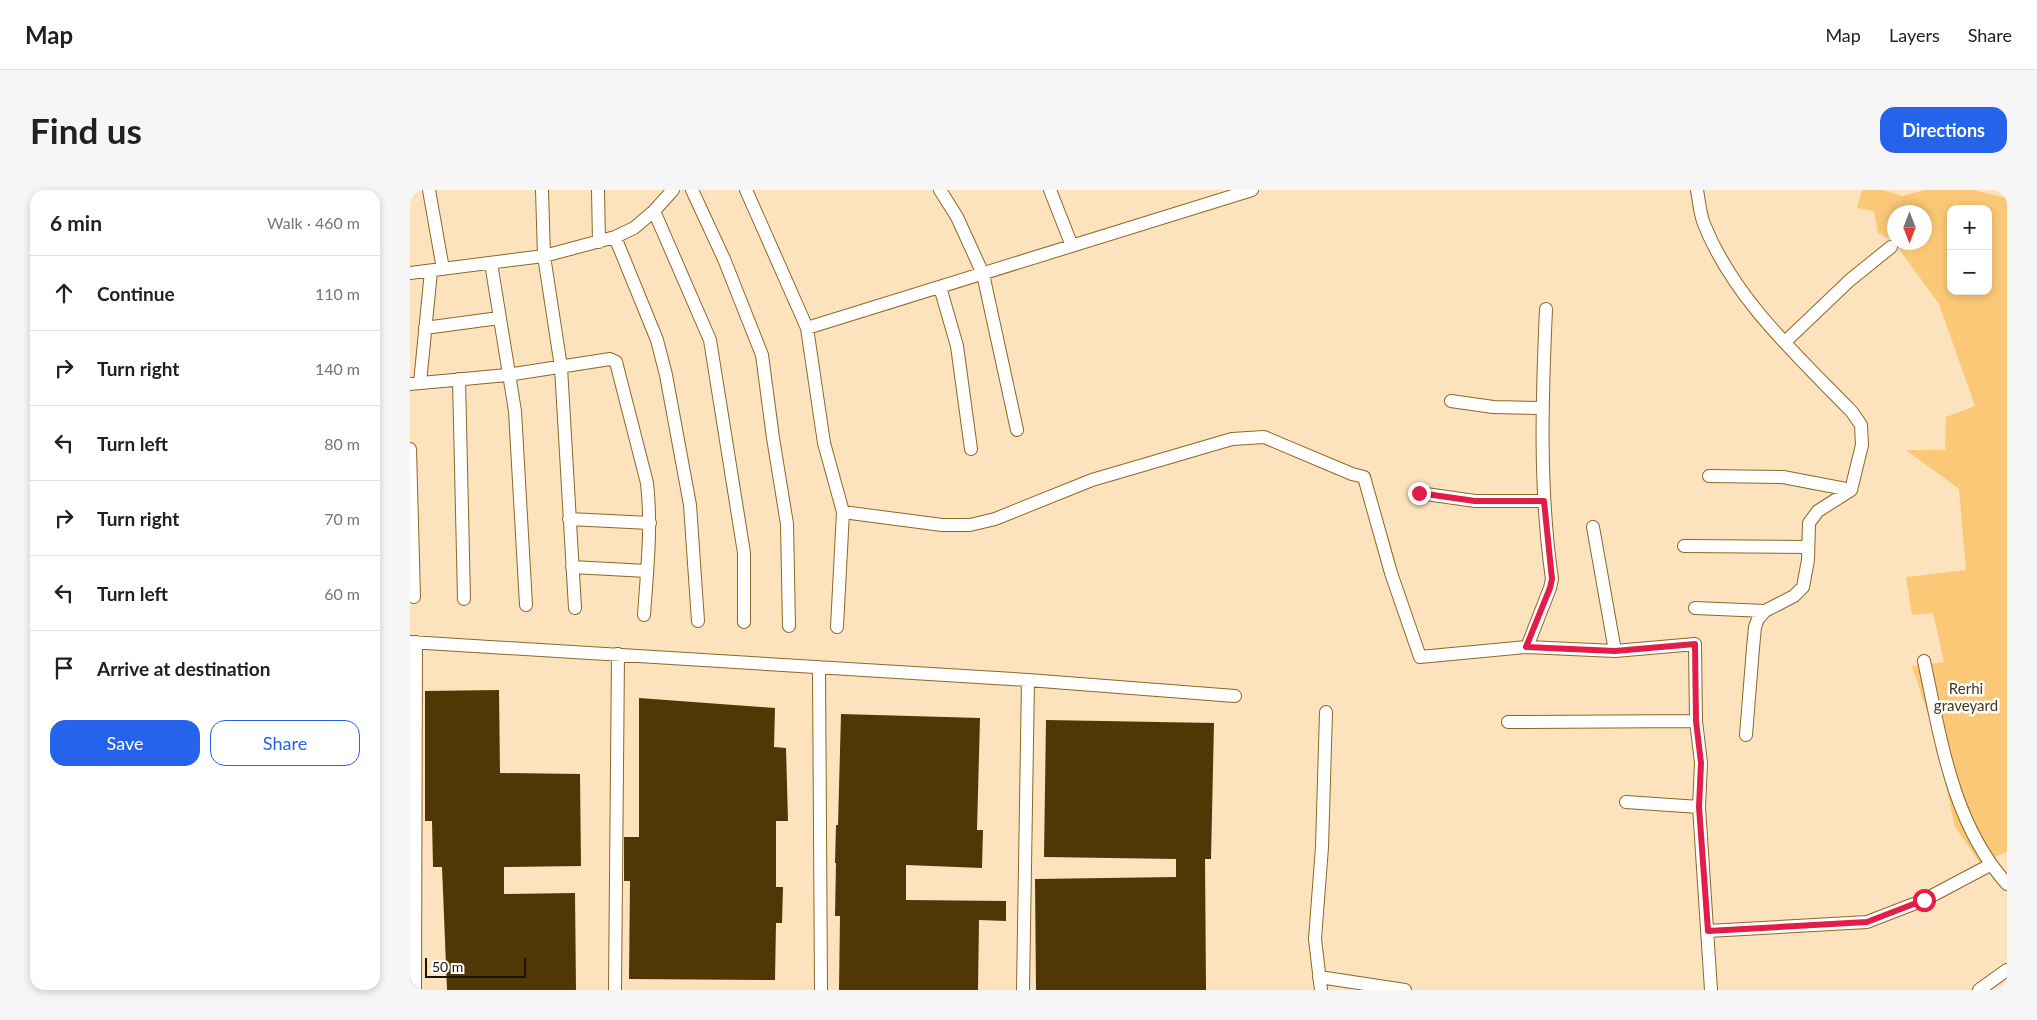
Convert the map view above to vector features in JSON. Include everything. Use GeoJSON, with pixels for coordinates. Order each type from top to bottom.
{"type":"FeatureCollection","features":[{"type":"Feature","properties":{"kind":"street"},"geometry":{"type":"LineString","coordinates":[[429,190],[437,270],[415,384],[507,375],[610,359],[616,362],[647,483],[650,522],[644,615]]}},
{"type":"Feature","properties":{"kind":"street"},"geometry":{"type":"LineString","coordinates":[[542,190],[544,256],[561,367],[575,608]]}},
{"type":"Feature","properties":{"kind":"street"},"geometry":{"type":"LineString","coordinates":[[598,190],[600,242]]}},
{"type":"Feature","properties":{"kind":"street"},"geometry":{"type":"LineString","coordinates":[[410,273],[544,256],[600,242],[634,228],[654,211],[673,190]]}},
{"type":"Feature","properties":{"kind":"street"},"geometry":{"type":"LineString","coordinates":[[692,190],[728,268],[762,355],[787,524],[789,626]]}},
{"type":"Feature","properties":{"kind":"street"},"geometry":{"type":"LineString","coordinates":[[746,190],[807,328],[824,443],[843,512],[837,627]]}},
{"type":"Feature","properties":{"kind":"street"},"geometry":{"type":"LineString","coordinates":[[940,190],[957,217],[983,274],[1016,430]]}},
{"type":"Feature","properties":{"kind":"street"},"geometry":{"type":"LineString","coordinates":[[1050,190],[1072,246]]}},
{"type":"Feature","properties":{"kind":"street"},"geometry":{"type":"LineString","coordinates":[[807,328],[1252,190]]}},
{"type":"Feature","properties":{"kind":"street"},"geometry":{"type":"LineString","coordinates":[[1695,608],[1765,611],[1794,596],[1803,587],[1808,560],[1809,523],[1818,511],[1851,490],[1862,445],[1861,425],[1852,412],[1749,303],[1724,266],[1703,222],[1697,190]]}},
{"type":"Feature","properties":{"kind":"street"},"geometry":{"type":"LineString","coordinates":[[654,211],[710,340],[744,553],[744,622]]}},
{"type":"Feature","properties":{"kind":"street"},"geometry":{"type":"LineString","coordinates":[[615,237],[657,340],[666,375],[690,505],[698,622]]}},
{"type":"Feature","properties":{"kind":"street"},"geometry":{"type":"LineString","coordinates":[[1785,342],[1850,280],[1887,250]]}},
{"type":"Feature","properties":{"kind":"street"},"geometry":{"type":"LineString","coordinates":[[491,262],[507,375],[515,412],[526,605]]}},
{"type":"Feature","properties":{"kind":"street"},"geometry":{"type":"LineString","coordinates":[[940,287],[956,346],[971,449]]}},
{"type":"Feature","properties":{"kind":"street"},"geometry":{"type":"LineString","coordinates":[[1526,647],[1552,579],[1544,501],[1542,408],[1546,309]]}},
{"type":"Feature","properties":{"kind":"street"},"geometry":{"type":"LineString","coordinates":[[426,328],[499,318]]}},
{"type":"Feature","properties":{"kind":"street"},"geometry":{"type":"LineString","coordinates":[[459,379],[464,599]]}},
{"type":"Feature","properties":{"kind":"street"},"geometry":{"type":"LineString","coordinates":[[1451,401],[1493,407],[1542,408]]}},
{"type":"Feature","properties":{"kind":"street"},"geometry":{"type":"LineString","coordinates":[[843,512],[942,524],[970,525],[996,519],[1092,480],[1232,439],[1264,437],[1352,474],[1364,477],[1391,573],[1420,657],[1526,647],[1615,651],[1695,644],[1696,721],[1701,763],[1699,807],[1711,990]]}},
{"type":"Feature","properties":{"kind":"street"},"geometry":{"type":"LineString","coordinates":[[410,448],[414,597]]}},
{"type":"Feature","properties":{"kind":"street"},"geometry":{"type":"LineString","coordinates":[[1709,476],[1783,477],[1851,490]]}},
{"type":"Feature","properties":{"kind":"street"},"geometry":{"type":"LineString","coordinates":[[1419,493],[1475,501],[1544,501]]}},
{"type":"Feature","properties":{"kind":"street"},"geometry":{"type":"LineString","coordinates":[[569,519],[650,522]]}},
{"type":"Feature","properties":{"kind":"street"},"geometry":{"type":"LineString","coordinates":[[1593,528],[1615,651]]}},
{"type":"Feature","properties":{"kind":"street"},"geometry":{"type":"LineString","coordinates":[[1684,546],[1808,547]]}},
{"type":"Feature","properties":{"kind":"street"},"geometry":{"type":"LineString","coordinates":[[572,567],[647,571]]}},
{"type":"Feature","properties":{"kind":"street"},"geometry":{"type":"LineString","coordinates":[[1746,735],[1755,627],[1765,611]]}},
{"type":"Feature","properties":{"kind":"street"},"geometry":{"type":"LineString","coordinates":[[415,990],[413,642],[1028,680],[1235,696]]}},
{"type":"Feature","properties":{"kind":"street"},"geometry":{"type":"LineString","coordinates":[[615,990],[618,654]]}},
{"type":"Feature","properties":{"kind":"street"},"geometry":{"type":"LineString","coordinates":[[1924,661],[1948,772],[1966,822],[1990,865],[2007,884]]}},
{"type":"Feature","properties":{"kind":"street"},"geometry":{"type":"LineString","coordinates":[[819,667],[821,990]]}},
{"type":"Feature","properties":{"kind":"street"},"geometry":{"type":"LineString","coordinates":[[1023,990],[1028,680]]}},
{"type":"Feature","properties":{"kind":"street"},"geometry":{"type":"LineString","coordinates":[[1321,990],[1315,939],[1322,847],[1326,712]]}},
{"type":"Feature","properties":{"kind":"street"},"geometry":{"type":"LineString","coordinates":[[1508,722],[1696,721]]}},
{"type":"Feature","properties":{"kind":"street"},"geometry":{"type":"LineString","coordinates":[[1626,802],[1699,807]]}},
{"type":"Feature","properties":{"kind":"street"},"geometry":{"type":"LineString","coordinates":[[1708,931],[1867,922],[1924,900],[1990,865]]}},
{"type":"Feature","properties":{"kind":"street"},"geometry":{"type":"LineString","coordinates":[[1979,990],[2007,970]]}},
{"type":"Feature","properties":{"kind":"street"},"geometry":{"type":"LineString","coordinates":[[1319,977],[1405,990]]}},
{"type":"Feature","properties":{"kind":"green space","name":"Rerhi graveyard"},"geometry":{"type":"Polygon","coordinates":[[[1862,190],[1883,190],[1902,196],[1924,190],[1973,190],[2007,198],[2007,852],[1980,863],[1955,827],[1935,736],[1912,666],[1944,662],[1933,613],[1912,615],[1906,577],[1966,570],[1959,489],[1906,450],[1945,450],[1946,417],[1975,406],[1939,304],[1900,250],[1932,250],[1932,205],[1887,205],[1887,238],[1878,233],[1874,211],[1857,208],[1862,190]]]}},
{"type":"Feature","properties":{"kind":"building"},"geometry":{"type":"Polygon","coordinates":[[[499,690],[500,773],[580,774],[581,866],[504,867],[504,894],[575,893],[576,990],[447,990],[442,867],[433,867],[432,821],[425,821],[425,691],[499,690]]]}},
{"type":"Feature","properties":{"kind":"building"},"geometry":{"type":"Polygon","coordinates":[[[639,698],[775,708],[774,747],[786,748],[788,821],[776,821],[776,887],[783,887],[782,923],[776,923],[775,980],[629,979],[630,881],[624,881],[624,837],[639,837],[639,698]]]}},
{"type":"Feature","properties":{"kind":"building"},"geometry":{"type":"Polygon","coordinates":[[[841,714],[980,718],[977,830],[983,830],[982,868],[906,865],[906,900],[1006,901],[1006,921],[979,920],[978,990],[839,990],[840,916],[835,916],[835,863],[841,714]]]}},
{"type":"Feature","properties":{"kind":"building"},"geometry":{"type":"Polygon","coordinates":[[[1046,720],[1214,723],[1211,859],[1205,859],[1206,990],[1036,990],[1035,879],[1176,877],[1176,859],[1044,857],[1046,720]]]}},
{"type":"Feature","properties":{"kind":"route"},"geometry":{"type":"LineString","coordinates":[[1419,493],[1475,501],[1544,501],[1552,579],[1526,647],[1615,651],[1695,644],[1696,721],[1701,763],[1699,807],[1708,931],[1867,922],[1924,900]]}}]}
